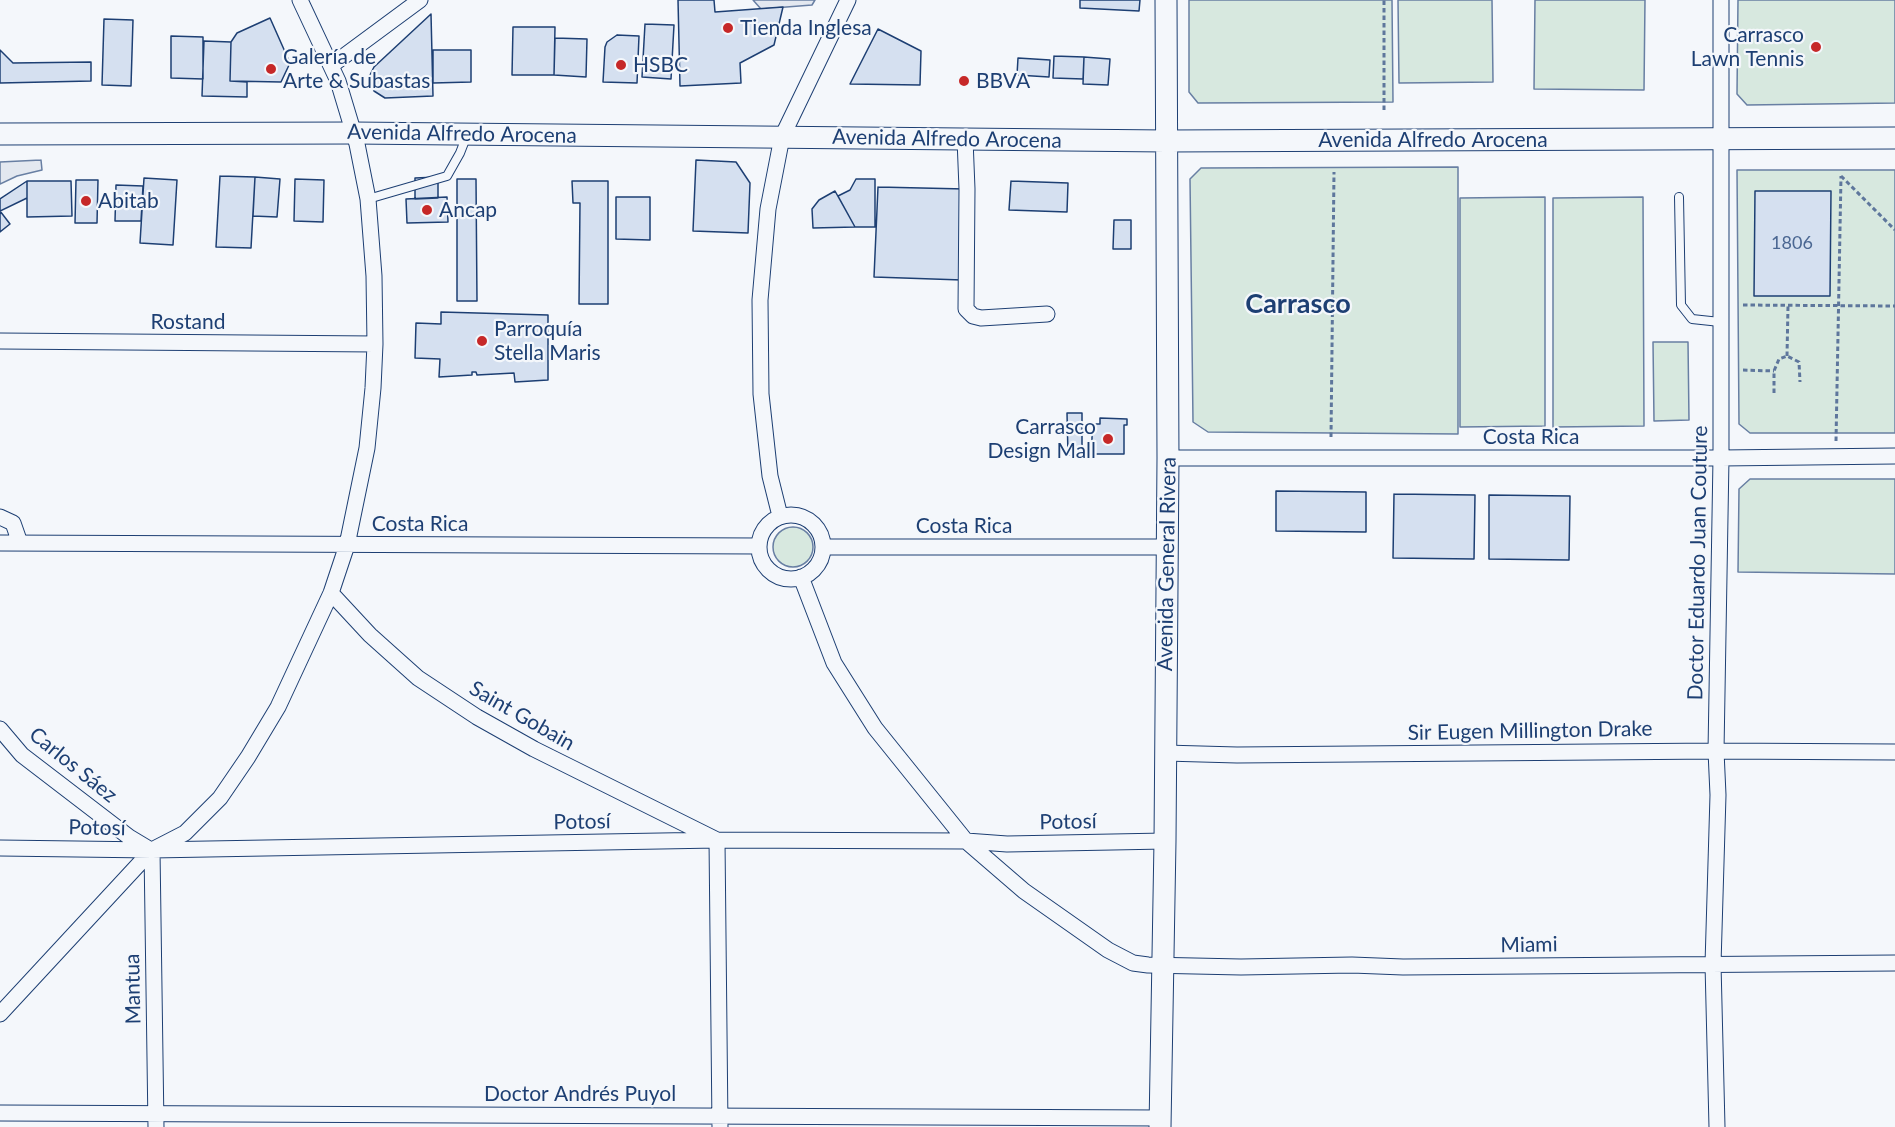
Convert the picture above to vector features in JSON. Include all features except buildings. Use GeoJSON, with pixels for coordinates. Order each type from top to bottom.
{"type":"FeatureCollection","features":[{"type":"Feature","properties":{"kind":"street"},"geometry":{"type":"LineString","coordinates":[[0,1014],[152,850],[185,833],[220,798],[248,757],[278,706],[331,592],[347,545],[367,448],[373,388],[374,276],[368,199],[353,133],[332,65],[300,0]]}},
{"type":"Feature","properties":{"kind":"street"},"geometry":{"type":"LineString","coordinates":[[332,65],[420,0]]}},
{"type":"Feature","properties":{"kind":"street"},"geometry":{"type":"LineString","coordinates":[[780,516],[771,476],[761,394],[760,300],[768,209],[782,137],[848,0]]}},
{"type":"Feature","properties":{"kind":"street","name":"Avenida General Rivera"},"geometry":{"type":"LineString","coordinates":[[1160,1122],[1164,965],[1168,458],[1166,0]]}},
{"type":"Feature","properties":{"kind":"street","name":"Doctor Eduardo Juan Couture"},"geometry":{"type":"LineString","coordinates":[[1718,1127],[1713,964],[1718,795],[1716,751],[1721,458],[1721,0]]}},
{"type":"Feature","properties":{"kind":"street","name":"Avenida Alfredo Arocena"},"geometry":{"type":"LineString","coordinates":[[0,134],[353,133],[1166,141],[1895,138]]}},
{"type":"Feature","properties":{"kind":"street"},"geometry":{"type":"LineString","coordinates":[[965,139],[966,309],[973,316],[981,318],[1047,314]]}},
{"type":"Feature","properties":{"kind":"street","name":"Rostand"},"geometry":{"type":"LineString","coordinates":[[0,341],[375,344]]}},
{"type":"Feature","properties":{"kind":"street","name":"Costa Rica"},"geometry":{"type":"LineString","coordinates":[[1168,458],[1895,456]]}},
{"type":"Feature","properties":{"kind":"street"},"geometry":{"type":"LineString","coordinates":[[789,514],[806,518],[819,530],[824,547],[821,560],[813,571],[801,578],[786,579],[772,573],[763,561],[759,546],[763,531],[780,516],[789,514]]}},
{"type":"Feature","properties":{"kind":"street"},"geometry":{"type":"LineString","coordinates":[[0,517],[13,523],[20,543]]}},
{"type":"Feature","properties":{"kind":"street","name":"Costa Rica"},"geometry":{"type":"LineString","coordinates":[[0,543],[759,546]]}},
{"type":"Feature","properties":{"kind":"street","name":"Costa Rica"},"geometry":{"type":"LineString","coordinates":[[824,547],[1166,547]]}},
{"type":"Feature","properties":{"kind":"street","name":"Miami"},"geometry":{"type":"LineString","coordinates":[[801,578],[834,663],[875,728],[966,841],[1024,891],[1108,951],[1133,963],[1241,967],[1895,963]]}},
{"type":"Feature","properties":{"kind":"street","name":"Saint Gobain"},"geometry":{"type":"LineString","coordinates":[[331,592],[370,635],[418,678],[477,717],[534,749],[717,840]]}},
{"type":"Feature","properties":{"kind":"street","name":"Carlos Sáez"},"geometry":{"type":"LineString","coordinates":[[0,729],[22,755],[129,837],[152,850]]}},
{"type":"Feature","properties":{"kind":"street","name":"Sir Eugen Millington Drake"},"geometry":{"type":"LineString","coordinates":[[1165,753],[1237,755],[1716,751],[1895,752]]}},
{"type":"Feature","properties":{"kind":"street"},"geometry":{"type":"LineString","coordinates":[[717,840],[720,1121]]}},
{"type":"Feature","properties":{"kind":"street","name":"Potosí"},"geometry":{"type":"LineString","coordinates":[[0,848],[152,850],[717,840],[966,841],[1007,844],[1165,841]]}},
{"type":"Feature","properties":{"kind":"street","name":"Mantua"},"geometry":{"type":"LineString","coordinates":[[152,850],[156,1121]]}},
{"type":"Feature","properties":{"kind":"street","name":"Doctor Andrés Puyol"},"geometry":{"type":"LineString","coordinates":[[0,1113],[156,1121],[1160,1122]]}},
{"type":"Feature","properties":{"kind":"lane"},"geometry":{"type":"LineString","coordinates":[[368,199],[447,176],[468,134]]}},
{"type":"Feature","properties":{"kind":"lane"},"geometry":{"type":"LineString","coordinates":[[1679,197],[1681,305],[1692,319],[1720,322]]}},
{"type":"Feature","properties":{"kind":"path"},"geometry":{"type":"LineString","coordinates":[[1383,110],[1384,0]]}},
{"type":"Feature","properties":{"kind":"path"},"geometry":{"type":"LineString","coordinates":[[1331,437],[1334,172]]}},
{"type":"Feature","properties":{"kind":"path"},"geometry":{"type":"LineString","coordinates":[[1836,444],[1842,176],[1895,230]]}},
{"type":"Feature","properties":{"kind":"path"},"geometry":{"type":"LineString","coordinates":[[1743,305],[1895,306]]}},
{"type":"Feature","properties":{"kind":"path"},"geometry":{"type":"LineString","coordinates":[[1787,356],[1788,306]]}},
{"type":"Feature","properties":{"kind":"path"},"geometry":{"type":"LineString","coordinates":[[1774,393],[1774,371],[1779,359],[1787,356],[1798,362],[1800,382]]}},
{"type":"Feature","properties":{"kind":"path"},"geometry":{"type":"LineString","coordinates":[[1743,370],[1774,371]]}},
{"type":"Feature","properties":{"kind":"shaded area","name":"Tienda Inglesa"},"geometry":{"type":"Polygon","coordinates":[[[753,0],[815,0],[812,5],[761,9],[753,0]]]}},
{"type":"Feature","properties":{"kind":"shaded area"},"geometry":{"type":"Polygon","coordinates":[[[1189,0],[1392,0],[1393,102],[1198,103],[1189,92],[1189,0]]]}},
{"type":"Feature","properties":{"kind":"shaded area"},"geometry":{"type":"Polygon","coordinates":[[[1398,0],[1492,0],[1493,82],[1399,83],[1398,0]]]}},
{"type":"Feature","properties":{"kind":"shaded area"},"geometry":{"type":"Polygon","coordinates":[[[1535,0],[1645,0],[1644,90],[1534,89],[1535,0]]]}},
{"type":"Feature","properties":{"kind":"shaded area","name":"Carrasco Lawn Tennis"},"geometry":{"type":"Polygon","coordinates":[[[1738,0],[1895,0],[1895,103],[1747,105],[1737,94],[1738,0]]]}},
{"type":"Feature","properties":{"kind":"shaded area"},"geometry":{"type":"Polygon","coordinates":[[[41,160],[42,170],[17,176],[0,184],[0,162],[41,160]]]}},
{"type":"Feature","properties":{"kind":"shaded area"},"geometry":{"type":"Polygon","coordinates":[[[1458,167],[1458,434],[1208,432],[1193,422],[1190,179],[1201,168],[1458,167]]]}},
{"type":"Feature","properties":{"kind":"shaded area"},"geometry":{"type":"Polygon","coordinates":[[[1737,170],[1895,170],[1895,433],[1750,433],[1739,424],[1737,170]]]}},
{"type":"Feature","properties":{"kind":"shaded area"},"geometry":{"type":"Polygon","coordinates":[[[1545,197],[1545,426],[1460,427],[1460,198],[1545,197]]]}},
{"type":"Feature","properties":{"kind":"shaded area"},"geometry":{"type":"Polygon","coordinates":[[[1643,197],[1644,426],[1553,427],[1553,198],[1643,197]]]}},
{"type":"Feature","properties":{"kind":"shaded area"},"geometry":{"type":"Polygon","coordinates":[[[1653,342],[1688,342],[1689,420],[1654,421],[1653,342]]]}},
{"type":"Feature","properties":{"kind":"shaded area"},"geometry":{"type":"Polygon","coordinates":[[[1750,479],[1895,479],[1895,574],[1738,572],[1739,489],[1750,479]]]}},
{"type":"Feature","properties":{"kind":"shaded area"},"geometry":{"type":"Polygon","coordinates":[[[793,527],[807,533],[813,547],[807,561],[793,567],[779,561],[773,547],[779,533],[793,527]]]}},
{"type":"Feature","properties":{"kind":"place","name":"Tienda Inglesa"},"geometry":{"type":"Point","coordinates":[728,28]}},
{"type":"Feature","properties":{"kind":"place","name":"Carrasco Lawn Tennis"},"geometry":{"type":"Point","coordinates":[1816,47]}},
{"type":"Feature","properties":{"kind":"place","name":"HSBC"},"geometry":{"type":"Point","coordinates":[621,65]}},
{"type":"Feature","properties":{"kind":"place","name":"Galería de Arte & Subastas"},"geometry":{"type":"Point","coordinates":[271,69]}},
{"type":"Feature","properties":{"kind":"place","name":"BBVA"},"geometry":{"type":"Point","coordinates":[964,81]}},
{"type":"Feature","properties":{"kind":"place","name":"Abitab"},"geometry":{"type":"Point","coordinates":[86,201]}},
{"type":"Feature","properties":{"kind":"place","name":"Ancap"},"geometry":{"type":"Point","coordinates":[427,210]}},
{"type":"Feature","properties":{"kind":"place","name":"Parroquía Stella Maris"},"geometry":{"type":"Point","coordinates":[482,341]}},
{"type":"Feature","properties":{"kind":"place","name":"Carrasco Design Mall"},"geometry":{"type":"Point","coordinates":[1108,439]}},
{"type":"Feature","properties":{"kind":"district","name":"Carrasco"},"geometry":{"type":"Point","coordinates":[1298,304]}}]}
